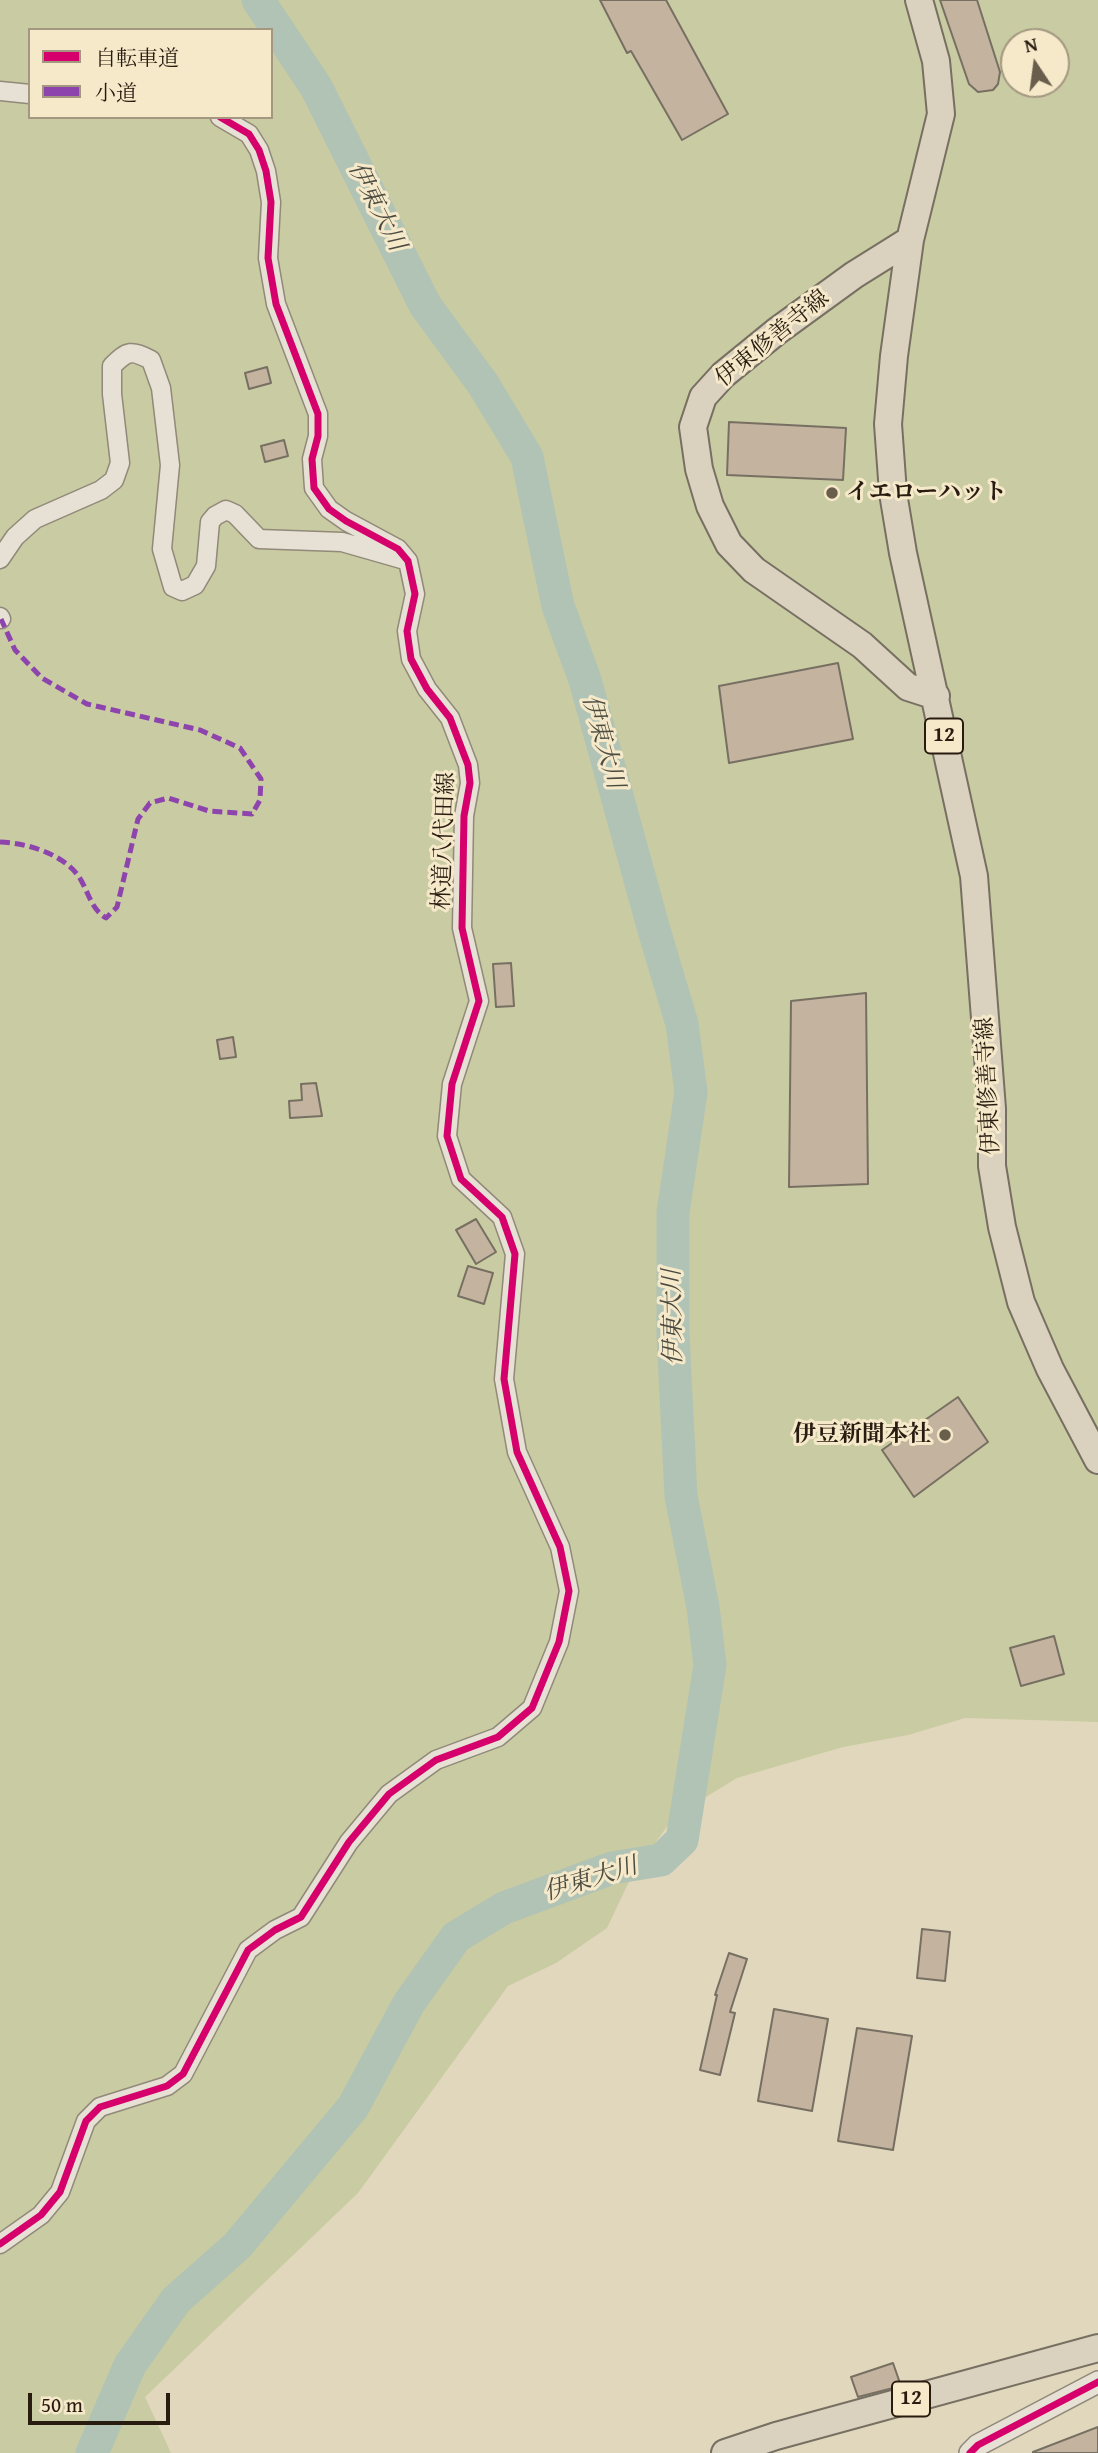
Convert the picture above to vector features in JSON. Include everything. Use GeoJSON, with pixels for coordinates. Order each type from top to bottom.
{"type":"FeatureCollection","features":[{"type":"Feature","properties":{"kind":"main road","name":"伊東修善寺線"},"geometry":{"type":"LineString","coordinates":[[919,0],[936,61],[941,114],[910,240],[894,356],[888,424],[893,494],[903,553],[974,876],[990,1084],[992,1166],[1002,1227],[1021,1302],[1050,1369],[1098,1460]]}},
{"type":"Feature","properties":{"kind":"main road","name":"伊東修善寺線"},"geometry":{"type":"LineString","coordinates":[[910,240],[843,283],[723,375],[704,397],[692,427],[699,469],[710,506],[729,544],[754,570],[862,645],[908,687],[936,696]]}},
{"type":"Feature","properties":{"kind":"main road","name":"12"},"geometry":{"type":"LineString","coordinates":[[725,2453],[776,2436],[1098,2348]]}},
{"type":"Feature","properties":{"kind":"street"},"geometry":{"type":"LineString","coordinates":[[0,90],[28,94]]}},
{"type":"Feature","properties":{"kind":"street"},"geometry":{"type":"LineString","coordinates":[[223,119],[249,134],[259,150],[266,171],[271,202],[268,258],[276,304],[318,414],[318,436],[312,459],[314,488],[329,509],[398,550],[408,561]]}},
{"type":"Feature","properties":{"kind":"street"},"geometry":{"type":"LineString","coordinates":[[0,559],[15,537],[35,519],[101,490],[114,480],[120,463],[112,394],[112,366],[123,354],[135,352],[151,360],[161,388],[170,465],[162,549],[173,587],[182,591],[195,585],[206,566],[210,522],[226,510],[235,513],[259,539],[342,541],[408,561]]}},
{"type":"Feature","properties":{"kind":"street","name":"林道八代田線"},"geometry":{"type":"LineString","coordinates":[[0,2244],[41,2215],[60,2192],[86,2120],[100,2106],[167,2086],[183,2074],[248,1950],[275,1930],[300,1917],[349,1843],[389,1794],[436,1760],[498,1737],[532,1708],[559,1642],[569,1591],[560,1547],[517,1452],[504,1379],[515,1254],[502,1217],[461,1179],[447,1136],[452,1084],[480,1001],[462,928],[464,816],[470,782],[463,749],[450,719],[427,689],[411,659],[407,631],[415,594],[408,561]]}},
{"type":"Feature","properties":{"kind":"street"},"geometry":{"type":"LineString","coordinates":[[970,2453],[978,2445],[1098,2382]]}},
{"type":"Feature","properties":{"kind":"green space"},"geometry":{"type":"Polygon","coordinates":[[[0,0],[1098,0],[1098,1722],[965,1718],[908,1735],[843,1747],[737,1778],[675,1816],[634,1871],[607,1928],[556,1963],[508,1986],[358,2193],[145,2397],[171,2453],[0,2453],[0,0]]]}},
{"type":"Feature","properties":{"kind":"building"},"geometry":{"type":"Polygon","coordinates":[[[600,0],[666,0],[728,114],[682,140],[631,51],[627,53],[600,0]]]}},
{"type":"Feature","properties":{"kind":"building"},"geometry":{"type":"Polygon","coordinates":[[[940,0],[977,0],[1000,72],[998,84],[993,90],[978,92],[969,84],[940,0]]]}},
{"type":"Feature","properties":{"kind":"building"},"geometry":{"type":"Polygon","coordinates":[[[267,367],[271,383],[249,389],[245,373],[267,367]]]}},
{"type":"Feature","properties":{"kind":"building"},"geometry":{"type":"Polygon","coordinates":[[[729,422],[846,428],[843,480],[727,475],[729,422]]]}},
{"type":"Feature","properties":{"kind":"building"},"geometry":{"type":"Polygon","coordinates":[[[284,440],[288,456],[265,462],[261,446],[284,440]]]}},
{"type":"Feature","properties":{"kind":"building"},"geometry":{"type":"Polygon","coordinates":[[[838,663],[853,739],[729,763],[719,686],[838,663]]]}},
{"type":"Feature","properties":{"kind":"building"},"geometry":{"type":"Polygon","coordinates":[[[511,963],[514,1006],[496,1007],[493,964],[511,963]]]}},
{"type":"Feature","properties":{"kind":"building"},"geometry":{"type":"Polygon","coordinates":[[[866,993],[868,1184],[789,1187],[791,1001],[866,993]]]}},
{"type":"Feature","properties":{"kind":"building"},"geometry":{"type":"Polygon","coordinates":[[[233,1037],[236,1057],[220,1059],[217,1040],[233,1037]]]}},
{"type":"Feature","properties":{"kind":"building"},"geometry":{"type":"Polygon","coordinates":[[[316,1083],[322,1116],[290,1118],[289,1101],[302,1100],[301,1084],[316,1083]]]}},
{"type":"Feature","properties":{"kind":"building"},"geometry":{"type":"Polygon","coordinates":[[[476,1219],[496,1252],[476,1264],[456,1230],[476,1219]]]}},
{"type":"Feature","properties":{"kind":"building"},"geometry":{"type":"Polygon","coordinates":[[[468,1266],[493,1273],[484,1304],[458,1296],[468,1266]]]}},
{"type":"Feature","properties":{"kind":"building"},"geometry":{"type":"Polygon","coordinates":[[[958,1397],[988,1442],[914,1497],[882,1450],[958,1397]]]}},
{"type":"Feature","properties":{"kind":"building"},"geometry":{"type":"Polygon","coordinates":[[[1054,1636],[1064,1674],[1021,1686],[1010,1648],[1054,1636]]]}},
{"type":"Feature","properties":{"kind":"building"},"geometry":{"type":"Polygon","coordinates":[[[922,1929],[950,1932],[945,1981],[917,1978],[922,1929]]]}},
{"type":"Feature","properties":{"kind":"building"},"geometry":{"type":"Polygon","coordinates":[[[729,1953],[747,1959],[730,2012],[735,2013],[720,2075],[700,2070],[715,1995],[729,1953]]]}},
{"type":"Feature","properties":{"kind":"building"},"geometry":{"type":"Polygon","coordinates":[[[774,2009],[828,2019],[812,2111],[758,2101],[774,2009]]]}},
{"type":"Feature","properties":{"kind":"building"},"geometry":{"type":"Polygon","coordinates":[[[857,2028],[912,2036],[893,2150],[838,2141],[857,2028]]]}},
{"type":"Feature","properties":{"kind":"building"},"geometry":{"type":"Polygon","coordinates":[[[893,2363],[901,2386],[858,2397],[851,2377],[893,2363]]]}},
{"type":"Feature","properties":{"kind":"building"},"geometry":{"type":"Polygon","coordinates":[[[1098,2427],[1098,2453],[1033,2453],[1033,2452],[1098,2427]]]}},
{"type":"Feature","properties":{"kind":"waterway","name":"伊東大川"},"geometry":{"type":"LineString","coordinates":[[92,2453],[130,2365],[176,2300],[237,2246],[353,2107],[409,2003],[456,1937],[504,1908],[612,1868],[661,1860],[682,1840],[710,1665],[703,1607],[681,1496],[673,1334],[673,1213],[691,1092],[682,1024],[585,680],[558,606],[527,457],[483,384],[425,305],[316,87],[258,0]]}},
{"type":"Feature","properties":{"kind":"marked path"},"geometry":{"type":"LineString","coordinates":[[0,842],[35,848],[67,864],[82,882],[94,907],[106,918],[117,907],[138,819],[150,803],[168,798],[209,811],[252,814],[260,800],[261,779],[240,748],[200,730],[87,704],[42,678],[15,650],[1,619]]}},
{"type":"Feature","properties":{"kind":"cycle path"},"geometry":{"type":"LineString","coordinates":[[0,2244],[41,2215],[60,2192],[86,2121],[100,2107],[167,2086],[183,2074],[248,1950],[275,1930],[301,1917],[349,1842],[389,1794],[436,1760],[498,1737],[532,1708],[559,1642],[569,1591],[560,1547],[517,1452],[504,1379],[515,1254],[502,1217],[461,1179],[447,1136],[452,1084],[479,1001],[462,928],[464,816],[470,783],[468,765],[450,718],[427,689],[411,659],[407,631],[415,594],[408,561],[398,549],[329,509],[314,488],[312,459],[318,436],[318,414],[276,304],[268,258],[271,202],[266,171],[259,150],[249,134],[223,119]]}},
{"type":"Feature","properties":{"kind":"cycle path"},"geometry":{"type":"LineString","coordinates":[[970,2453],[978,2445],[1098,2382]]}},
{"type":"Feature","properties":{"kind":"place","name":"イエローハット"},"geometry":{"type":"Point","coordinates":[832,493]}},
{"type":"Feature","properties":{"kind":"place","name":"伊豆新聞本社"},"geometry":{"type":"Point","coordinates":[945,1435]}}]}
